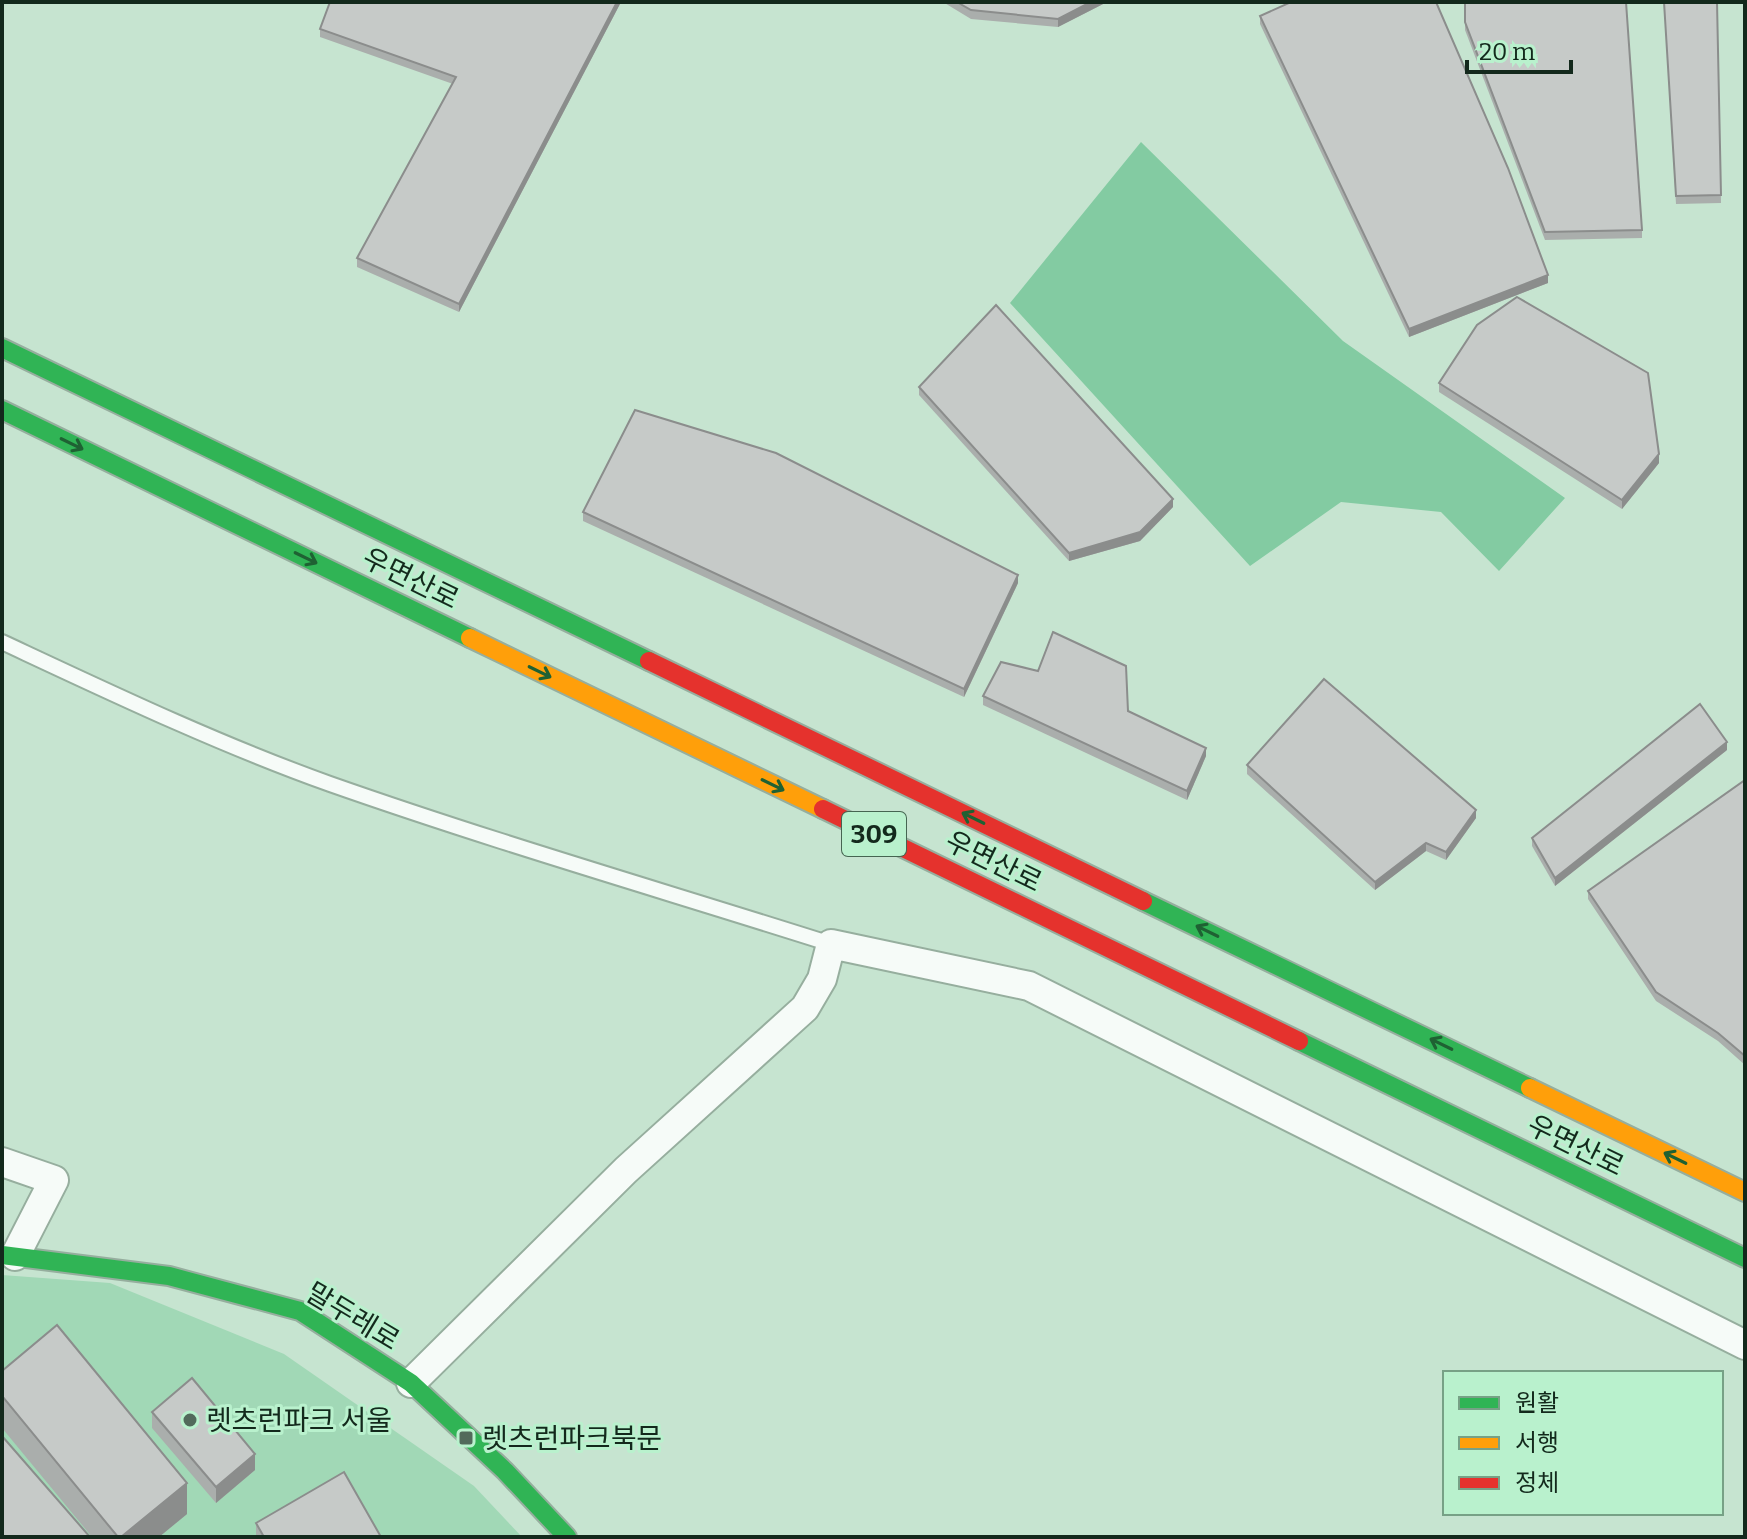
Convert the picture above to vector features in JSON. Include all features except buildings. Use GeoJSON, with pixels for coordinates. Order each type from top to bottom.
{"type":"FeatureCollection","features":[{"type":"Feature","properties":{"kind":"main road","name":"우면산로"},"geometry":{"type":"LineString","coordinates":[[2,348],[1745,1192]]}},
{"type":"Feature","properties":{"kind":"main road","name":"우면산로"},"geometry":{"type":"LineString","coordinates":[[2,410],[1745,1258]]}},
{"type":"Feature","properties":{"kind":"main road","name":"말두레로"},"geometry":{"type":"LineString","coordinates":[[9,1256],[169,1276],[300,1311],[411,1383],[505,1471],[567,1537]]}},
{"type":"Feature","properties":{"kind":"street"},"geometry":{"type":"LineString","coordinates":[[411,1383],[626,1170],[805,1008],[822,979],[831,944],[1029,986],[1745,1345]]}},
{"type":"Feature","properties":{"kind":"street"},"geometry":{"type":"LineString","coordinates":[[2,1162],[54,1180],[9,1256]]}},
{"type":"Feature","properties":{"kind":"lane"},"geometry":{"type":"LineString","coordinates":[[2,642],[112,693],[327,783],[670,896],[831,944]]}},
{"type":"Feature","properties":{"kind":"green space"},"geometry":{"type":"Polygon","coordinates":[[[1141,142],[1343,341],[1565,498],[1499,571],[1441,512],[1341,502],[1250,566],[1010,303],[1141,142]]]}},
{"type":"Feature","properties":{"kind":"green space","name":"렛츠런파크 서울"},"geometry":{"type":"Polygon","coordinates":[[[2,1275],[110,1283],[284,1354],[474,1486],[522,1537],[2,1537],[2,1275]]]}},
{"type":"Feature","properties":{"kind":"traffic: fast"},"geometry":{"type":"LineString","coordinates":[[2,348],[649,661]]}},
{"type":"Feature","properties":{"kind":"traffic: fast"},"geometry":{"type":"LineString","coordinates":[[2,410],[470,638]]}},
{"type":"Feature","properties":{"kind":"traffic: fast"},"geometry":{"type":"LineString","coordinates":[[1143,901],[1530,1088]]}},
{"type":"Feature","properties":{"kind":"traffic: fast"},"geometry":{"type":"LineString","coordinates":[[1299,1041],[1745,1258]]}},
{"type":"Feature","properties":{"kind":"traffic: fast"},"geometry":{"type":"LineString","coordinates":[[2,1255],[169,1276],[300,1311],[411,1383],[505,1471],[567,1537]]}},
{"type":"Feature","properties":{"kind":"traffic: slow"},"geometry":{"type":"LineString","coordinates":[[470,638],[823,809]]}},
{"type":"Feature","properties":{"kind":"traffic: slow"},"geometry":{"type":"LineString","coordinates":[[1530,1088],[1745,1192]]}},
{"type":"Feature","properties":{"kind":"traffic: jam"},"geometry":{"type":"LineString","coordinates":[[649,661],[1143,901]]}},
{"type":"Feature","properties":{"kind":"traffic: jam"},"geometry":{"type":"LineString","coordinates":[[823,809],[1299,1041]]}},
{"type":"Feature","properties":{"kind":"place","name":"렛츠런파크 서울"},"geometry":{"type":"Point","coordinates":[190,1420]}},
{"type":"Feature","properties":{"kind":"place","name":"렛츠런파크북문"},"geometry":{"type":"Point","coordinates":[466,1438]}}]}
